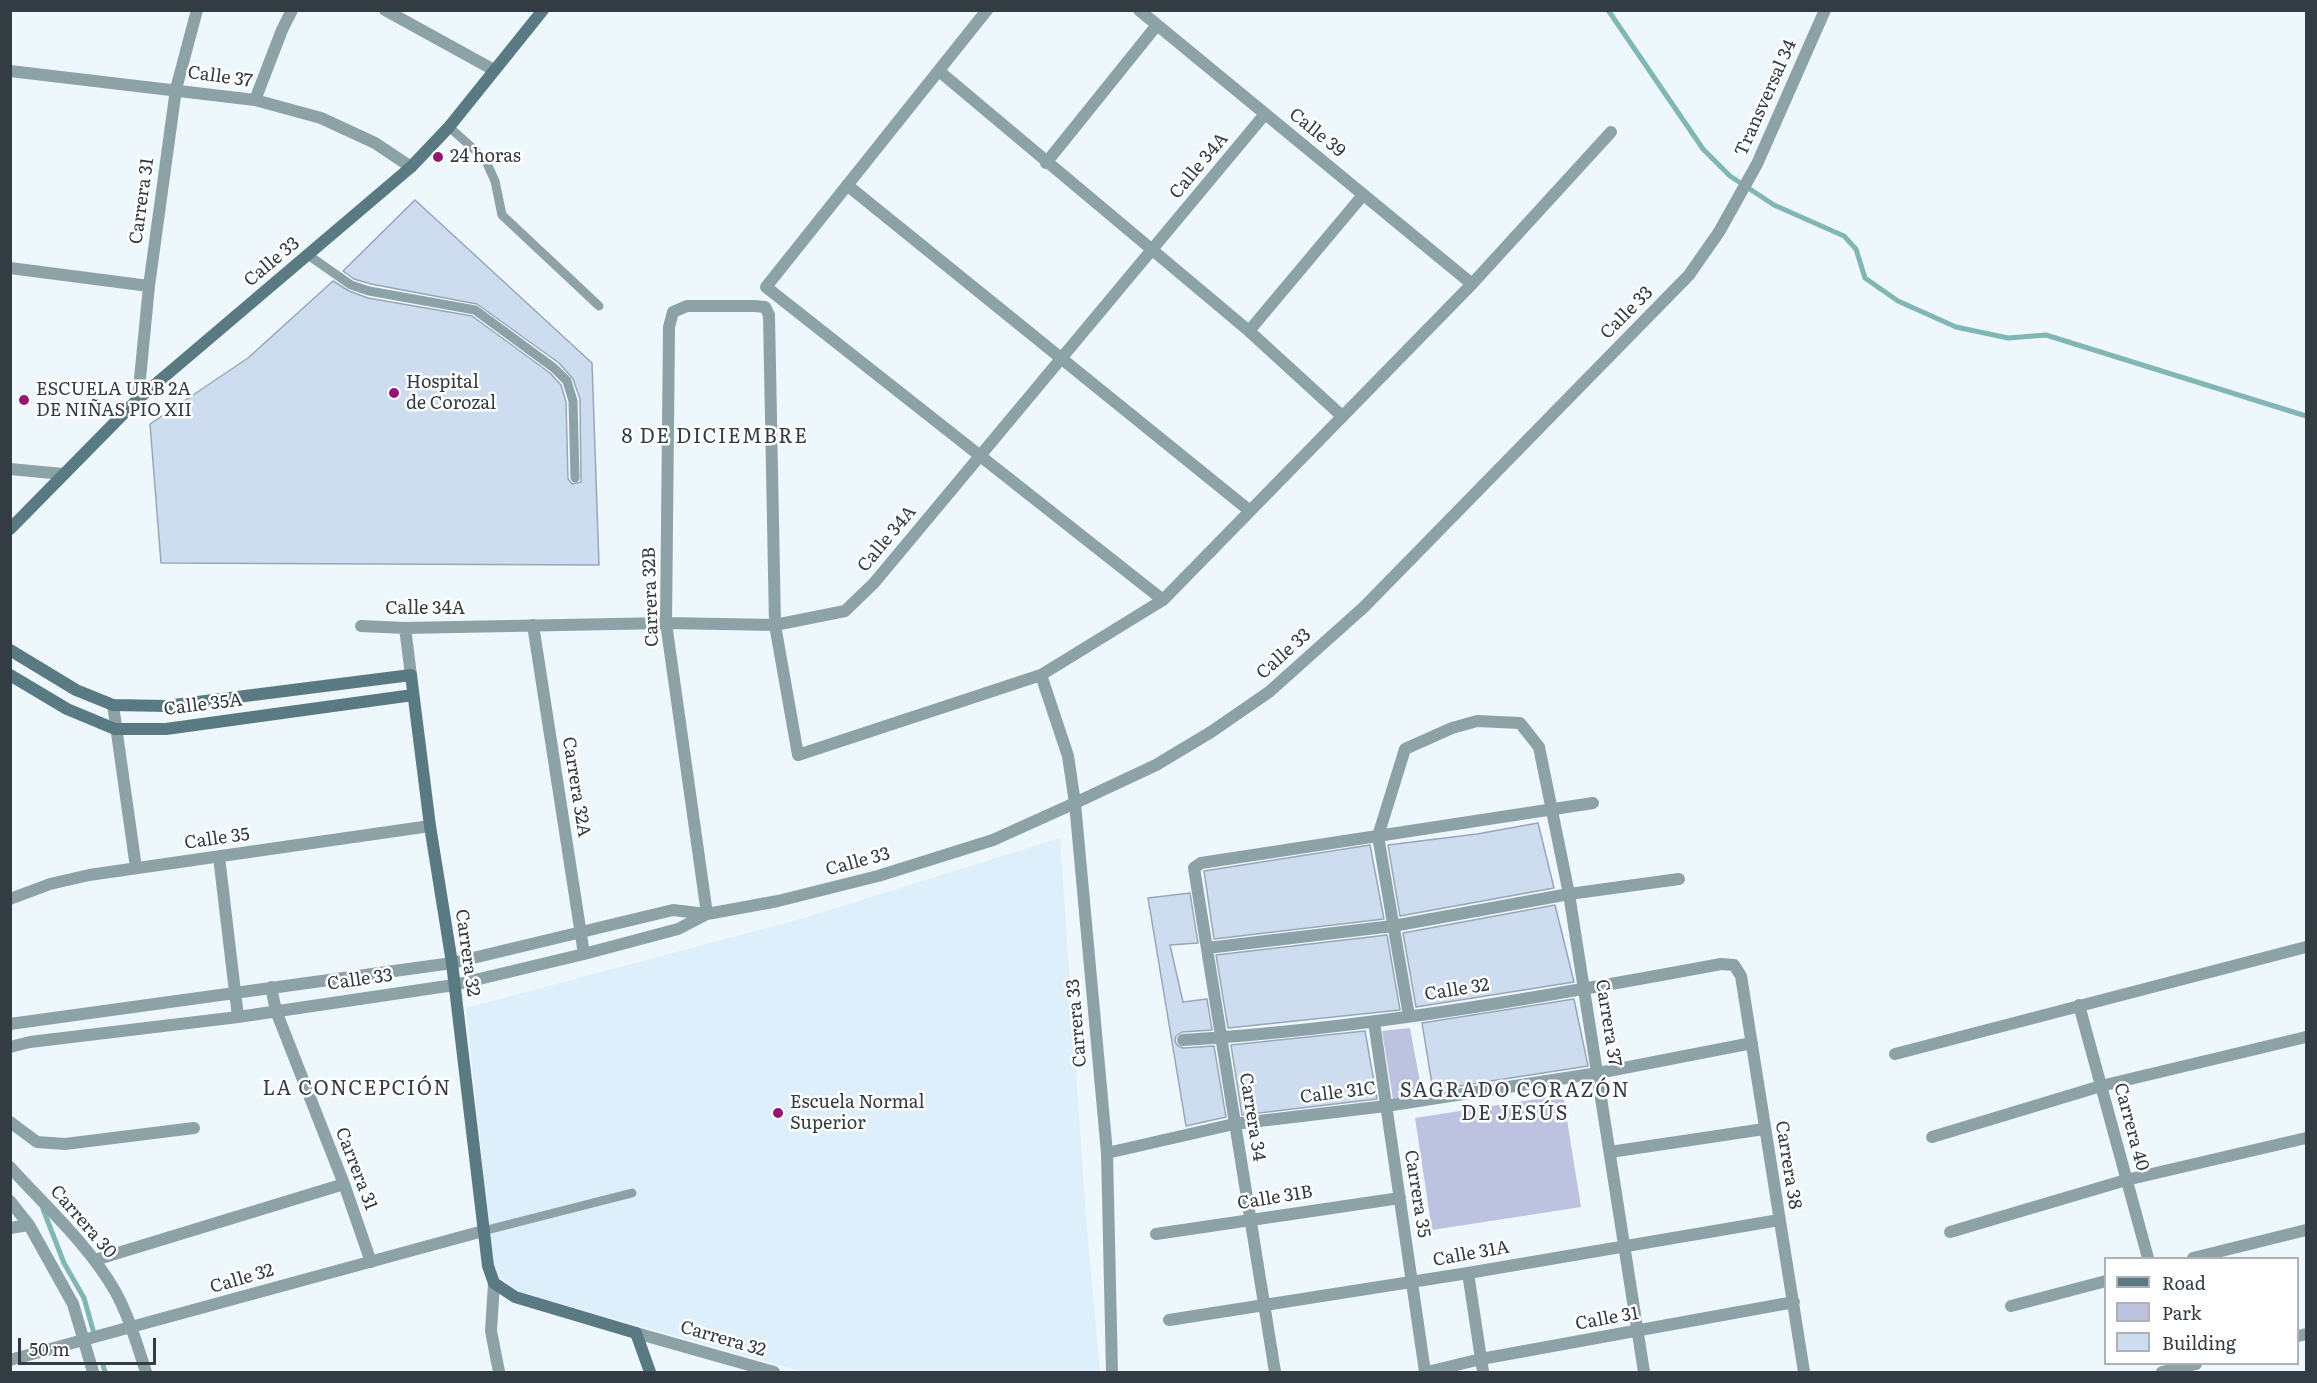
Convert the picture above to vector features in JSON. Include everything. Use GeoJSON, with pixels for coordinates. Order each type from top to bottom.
{"type":"FeatureCollection","features":[{"type":"Feature","properties":{"kind":"street","name":"Carrera 31"},"geometry":{"type":"LineString","coordinates":[[138,399],[149,286],[176,90],[197,10]]}},
{"type":"Feature","properties":{"kind":"street"},"geometry":{"type":"LineString","coordinates":[[255,100],[292,10]]}},
{"type":"Feature","properties":{"kind":"street"},"geometry":{"type":"LineString","coordinates":[[385,10],[494,70]]}},
{"type":"Feature","properties":{"kind":"street","name":"Calle 33"},"geometry":{"type":"LineString","coordinates":[[10,529],[138,399],[411,167],[448,127],[543,10]]}},
{"type":"Feature","properties":{"kind":"street"},"geometry":{"type":"LineString","coordinates":[[987,10],[766,287],[1163,600]]}},
{"type":"Feature","properties":{"kind":"street","name":"Calle 39"},"geometry":{"type":"LineString","coordinates":[[1139,10],[1472,284]]}},
{"type":"Feature","properties":{"kind":"street","name":"Transversal 34"},"geometry":{"type":"LineString","coordinates":[[1737,200],[1757,164],[1825,10]]}},
{"type":"Feature","properties":{"kind":"street"},"geometry":{"type":"LineString","coordinates":[[1046,163],[1157,25]]}},
{"type":"Feature","properties":{"kind":"street","name":"Calle 37"},"geometry":{"type":"LineString","coordinates":[[10,71],[255,100],[321,118],[375,143],[411,167]]}},
{"type":"Feature","properties":{"kind":"street"},"geometry":{"type":"LineString","coordinates":[[939,71],[1249,331],[1342,416]]}},
{"type":"Feature","properties":{"kind":"street","name":"Calle 34A"},"geometry":{"type":"LineString","coordinates":[[361,626],[405,628],[666,623],[775,625],[845,611],[874,583],[1265,114]]}},
{"type":"Feature","properties":{"kind":"street"},"geometry":{"type":"LineString","coordinates":[[775,625],[798,755],[1041,675],[1163,600],[1472,284],[1611,132]]}},
{"type":"Feature","properties":{"kind":"street"},"geometry":{"type":"LineString","coordinates":[[848,184],[1250,511]]}},
{"type":"Feature","properties":{"kind":"street"},"geometry":{"type":"LineString","coordinates":[[1249,331],[1363,195]]}},
{"type":"Feature","properties":{"kind":"street","name":"Calle 33"},"geometry":{"type":"LineString","coordinates":[[10,1047],[30,1042],[238,1017],[454,985],[584,954],[678,929],[707,914],[778,901],[888,873],[993,840],[1156,765],[1269,692],[1364,607],[1689,275],[1719,232],[1737,200]]}},
{"type":"Feature","properties":{"kind":"street"},"geometry":{"type":"LineString","coordinates":[[10,268],[149,286]]}},
{"type":"Feature","properties":{"kind":"street","name":"Carrera 32B"},"geometry":{"type":"LineString","coordinates":[[707,914],[666,623],[669,327],[673,312],[687,306],[765,307],[769,315],[775,625]]}},
{"type":"Feature","properties":{"kind":"street"},"geometry":{"type":"LineString","coordinates":[[10,469],[63,474]]}},
{"type":"Feature","properties":{"kind":"street","name":"Carrera 32A"},"geometry":{"type":"LineString","coordinates":[[533,626],[584,954]]}},
{"type":"Feature","properties":{"kind":"street","name":"Carrera 32"},"geometry":{"type":"LineString","coordinates":[[405,628],[430,826],[452,963],[483,1232],[488,1266],[494,1283],[491,1331],[499,1372]]}},
{"type":"Feature","properties":{"kind":"street","name":"Calle 35A"},"geometry":{"type":"LineString","coordinates":[[10,650],[76,690],[113,705],[166,706],[411,675]]}},
{"type":"Feature","properties":{"kind":"street","name":"Calle 35A"},"geometry":{"type":"LineString","coordinates":[[10,675],[67,709],[115,729],[166,729],[413,695]]}},
{"type":"Feature","properties":{"kind":"street","name":"Carrera 33"},"geometry":{"type":"LineString","coordinates":[[1041,675],[1068,756],[1075,803],[1107,1153],[1112,1372]]}},
{"type":"Feature","properties":{"kind":"street"},"geometry":{"type":"LineString","coordinates":[[113,705],[136,868]]}},
{"type":"Feature","properties":{"kind":"street","name":"Carrera 37"},"geometry":{"type":"LineString","coordinates":[[1378,836],[1405,748],[1452,728],[1477,721],[1520,723],[1539,747],[1550,810],[1569,894],[1644,1372]]}},
{"type":"Feature","properties":{"kind":"street"},"geometry":{"type":"LineString","coordinates":[[1409,1016],[1378,836],[1593,803]]}},
{"type":"Feature","properties":{"kind":"street","name":"Calle 35"},"geometry":{"type":"LineString","coordinates":[[10,899],[50,884],[89,875],[430,826]]}},
{"type":"Feature","properties":{"kind":"street","name":"Carrera 34"},"geometry":{"type":"LineString","coordinates":[[1275,1372],[1194,868],[1201,863],[1378,836]]}},
{"type":"Feature","properties":{"kind":"street"},"geometry":{"type":"LineString","coordinates":[[219,857],[238,1017]]}},
{"type":"Feature","properties":{"kind":"street"},"geometry":{"type":"LineString","coordinates":[[1207,948],[1393,926],[1569,894],[1679,879]]}},
{"type":"Feature","properties":{"kind":"street","name":"Calle 33"},"geometry":{"type":"LineString","coordinates":[[10,1024],[452,963],[673,910],[707,914]]}},
{"type":"Feature","properties":{"kind":"street"},"geometry":{"type":"LineString","coordinates":[[1895,1054],[2307,947]]}},
{"type":"Feature","properties":{"kind":"street","name":"Calle 32"},"geometry":{"type":"LineString","coordinates":[[1183,1040],[1374,1022],[1584,989],[1721,964],[1734,965]]}},
{"type":"Feature","properties":{"kind":"street","name":"Carrera 38"},"geometry":{"type":"LineString","coordinates":[[1734,965],[1742,976],[1764,1129],[1804,1372]]}},
{"type":"Feature","properties":{"kind":"street","name":"Carrera 31"},"geometry":{"type":"LineString","coordinates":[[271,987],[276,1011],[344,1184],[371,1262]]}},
{"type":"Feature","properties":{"kind":"street","name":"Carrera 40"},"geometry":{"type":"LineString","coordinates":[[2079,1005],[2148,1257]]}},
{"type":"Feature","properties":{"kind":"street","name":"Carrera 35"},"geometry":{"type":"LineString","coordinates":[[1374,1022],[1426,1372]]}},
{"type":"Feature","properties":{"kind":"street"},"geometry":{"type":"LineString","coordinates":[[1932,1137],[2101,1086],[2307,1037]]}},
{"type":"Feature","properties":{"kind":"street","name":"Calle 31C"},"geometry":{"type":"LineString","coordinates":[[1107,1153],[1234,1124],[1386,1106],[1598,1073],[1752,1044]]}},
{"type":"Feature","properties":{"kind":"street"},"geometry":{"type":"LineString","coordinates":[[10,1122],[37,1142],[65,1144],[194,1128]]}},
{"type":"Feature","properties":{"kind":"street"},"geometry":{"type":"LineString","coordinates":[[1610,1152],[1764,1129]]}},
{"type":"Feature","properties":{"kind":"street"},"geometry":{"type":"LineString","coordinates":[[1950,1232],[2126,1180],[2307,1138]]}},
{"type":"Feature","properties":{"kind":"street","name":"Carrera 30"},"geometry":{"type":"LineString","coordinates":[[10,1167],[95,1260],[116,1292],[132,1329],[146,1372]]}},
{"type":"Feature","properties":{"kind":"street"},"geometry":{"type":"LineString","coordinates":[[95,1260],[344,1184]]}},
{"type":"Feature","properties":{"kind":"street","name":"Calle 31B"},"geometry":{"type":"LineString","coordinates":[[1156,1234],[1400,1198]]}},
{"type":"Feature","properties":{"kind":"street"},"geometry":{"type":"LineString","coordinates":[[10,1201],[29,1225],[73,1304],[93,1372]]}},
{"type":"Feature","properties":{"kind":"street","name":"Calle 31A"},"geometry":{"type":"LineString","coordinates":[[1168,1320],[1468,1273],[1779,1220]]}},
{"type":"Feature","properties":{"kind":"street"},"geometry":{"type":"LineString","coordinates":[[10,1228],[29,1225]]}},
{"type":"Feature","properties":{"kind":"street"},"geometry":{"type":"LineString","coordinates":[[2197,1257],[2307,1230]]}},
{"type":"Feature","properties":{"kind":"street","name":"Calle 32"},"geometry":{"type":"LineString","coordinates":[[10,1360],[132,1329],[483,1232]]}},
{"type":"Feature","properties":{"kind":"street"},"geometry":{"type":"LineString","coordinates":[[1468,1273],[1483,1372]]}},
{"type":"Feature","properties":{"kind":"street"},"geometry":{"type":"LineString","coordinates":[[2011,1306],[2104,1282]]}},
{"type":"Feature","properties":{"kind":"street","name":"Carrera 32"},"geometry":{"type":"LineString","coordinates":[[494,1283],[514,1297],[774,1372]]}},
{"type":"Feature","properties":{"kind":"street","name":"Calle 31"},"geometry":{"type":"LineString","coordinates":[[1426,1372],[1481,1359],[1794,1302]]}},
{"type":"Feature","properties":{"kind":"street"},"geometry":{"type":"LineString","coordinates":[[636,1333],[650,1372]]}},
{"type":"Feature","properties":{"kind":"street"},"geometry":{"type":"LineString","coordinates":[[2164,1372],[2192,1365]]}},
{"type":"Feature","properties":{"kind":"lane"},"geometry":{"type":"LineString","coordinates":[[448,127],[486,159],[495,181],[502,215],[599,306]]}},
{"type":"Feature","properties":{"kind":"lane"},"geometry":{"type":"LineString","coordinates":[[308,255],[351,285],[369,291],[475,310],[554,368],[567,381],[573,401],[575,478]]}},
{"type":"Feature","properties":{"kind":"lane"},"geometry":{"type":"LineString","coordinates":[[483,1232],[632,1193]]}},
{"type":"Feature","properties":{"kind":"shaded area","name":"Escuela Normal Superior"},"geometry":{"type":"Polygon","coordinates":[[[1060,838],[1086,1218],[1100,1372],[804,1372],[518,1292],[494,1272],[466,1008],[804,918],[1060,838]]]}},
{"type":"Feature","properties":{"kind":"green space"},"geometry":{"type":"Polygon","coordinates":[[[1410,1028],[1422,1093],[1393,1099],[1382,1031],[1410,1028]]]}},
{"type":"Feature","properties":{"kind":"green space"},"geometry":{"type":"Polygon","coordinates":[[[1563,1095],[1581,1207],[1432,1230],[1415,1118],[1563,1095]]]}},
{"type":"Feature","properties":{"kind":"building","name":"Hospital de Corozal"},"geometry":{"type":"Polygon","coordinates":[[[415,200],[592,363],[599,565],[161,563],[150,424],[248,358],[333,281],[349,291],[368,298],[472,316],[550,373],[561,385],[566,402],[568,479],[572,484],[581,482],[580,399],[573,379],[559,363],[477,304],[371,284],[354,279],[343,271],[415,200]]]}},
{"type":"Feature","properties":{"kind":"building"},"geometry":{"type":"Polygon","coordinates":[[[1538,823],[1554,888],[1400,916],[1388,845],[1477,834],[1538,823]]]}},
{"type":"Feature","properties":{"kind":"building"},"geometry":{"type":"Polygon","coordinates":[[[1370,845],[1384,919],[1214,939],[1204,871],[1370,845]]]}},
{"type":"Feature","properties":{"kind":"building"},"geometry":{"type":"Polygon","coordinates":[[[1190,893],[1198,943],[1170,945],[1183,1002],[1207,999],[1212,1030],[1182,1032],[1176,1036],[1175,1041],[1183,1048],[1214,1046],[1226,1117],[1186,1126],[1148,898],[1190,893]]]}},
{"type":"Feature","properties":{"kind":"building"},"geometry":{"type":"Polygon","coordinates":[[[1555,905],[1574,982],[1416,1007],[1403,933],[1555,905]]]}},
{"type":"Feature","properties":{"kind":"building"},"geometry":{"type":"Polygon","coordinates":[[[1387,935],[1400,1010],[1228,1028],[1216,955],[1387,935]]]}},
{"type":"Feature","properties":{"kind":"building"},"geometry":{"type":"Polygon","coordinates":[[[1574,999],[1588,1066],[1433,1090],[1422,1023],[1574,999]]]}},
{"type":"Feature","properties":{"kind":"building"},"geometry":{"type":"Polygon","coordinates":[[[1365,1031],[1377,1099],[1242,1115],[1231,1045],[1365,1031]]]}},
{"type":"Feature","properties":{"kind":"waterway"},"geometry":{"type":"LineString","coordinates":[[1608,10],[1703,149],[1730,176],[1774,205],[1844,236],[1856,249],[1865,278],[1898,301],[1956,327],[2008,338],[2046,335],[2306,416]]}},
{"type":"Feature","properties":{"kind":"waterway"},"geometry":{"type":"LineString","coordinates":[[43,1209],[64,1263],[84,1298],[93,1330]]}},
{"type":"Feature","properties":{"kind":"waterway"},"geometry":{"type":"LineString","coordinates":[[103,1365],[105,1372]]}},
{"type":"Feature","properties":{"kind":"place","name":"24 horas"},"geometry":{"type":"Point","coordinates":[438,157]}},
{"type":"Feature","properties":{"kind":"place","name":"Hospital de Corozal"},"geometry":{"type":"Point","coordinates":[394,393]}},
{"type":"Feature","properties":{"kind":"place","name":"ESCUELA URB 2A DE NIÑAS PIO XII"},"geometry":{"type":"Point","coordinates":[24,400]}},
{"type":"Feature","properties":{"kind":"place","name":"Escuela Normal Superior"},"geometry":{"type":"Point","coordinates":[778,1113]}},
{"type":"Feature","properties":{"kind":"district","name":"8 DE DICIEMBRE"},"geometry":{"type":"Point","coordinates":[715,437]}},
{"type":"Feature","properties":{"kind":"district","name":"LA CONCEPCIÓN"},"geometry":{"type":"Point","coordinates":[357,1089]}},
{"type":"Feature","properties":{"kind":"district","name":"SAGRADO CORAZÓN DE JESÚS"},"geometry":{"type":"Point","coordinates":[1515,1102]}}]}
